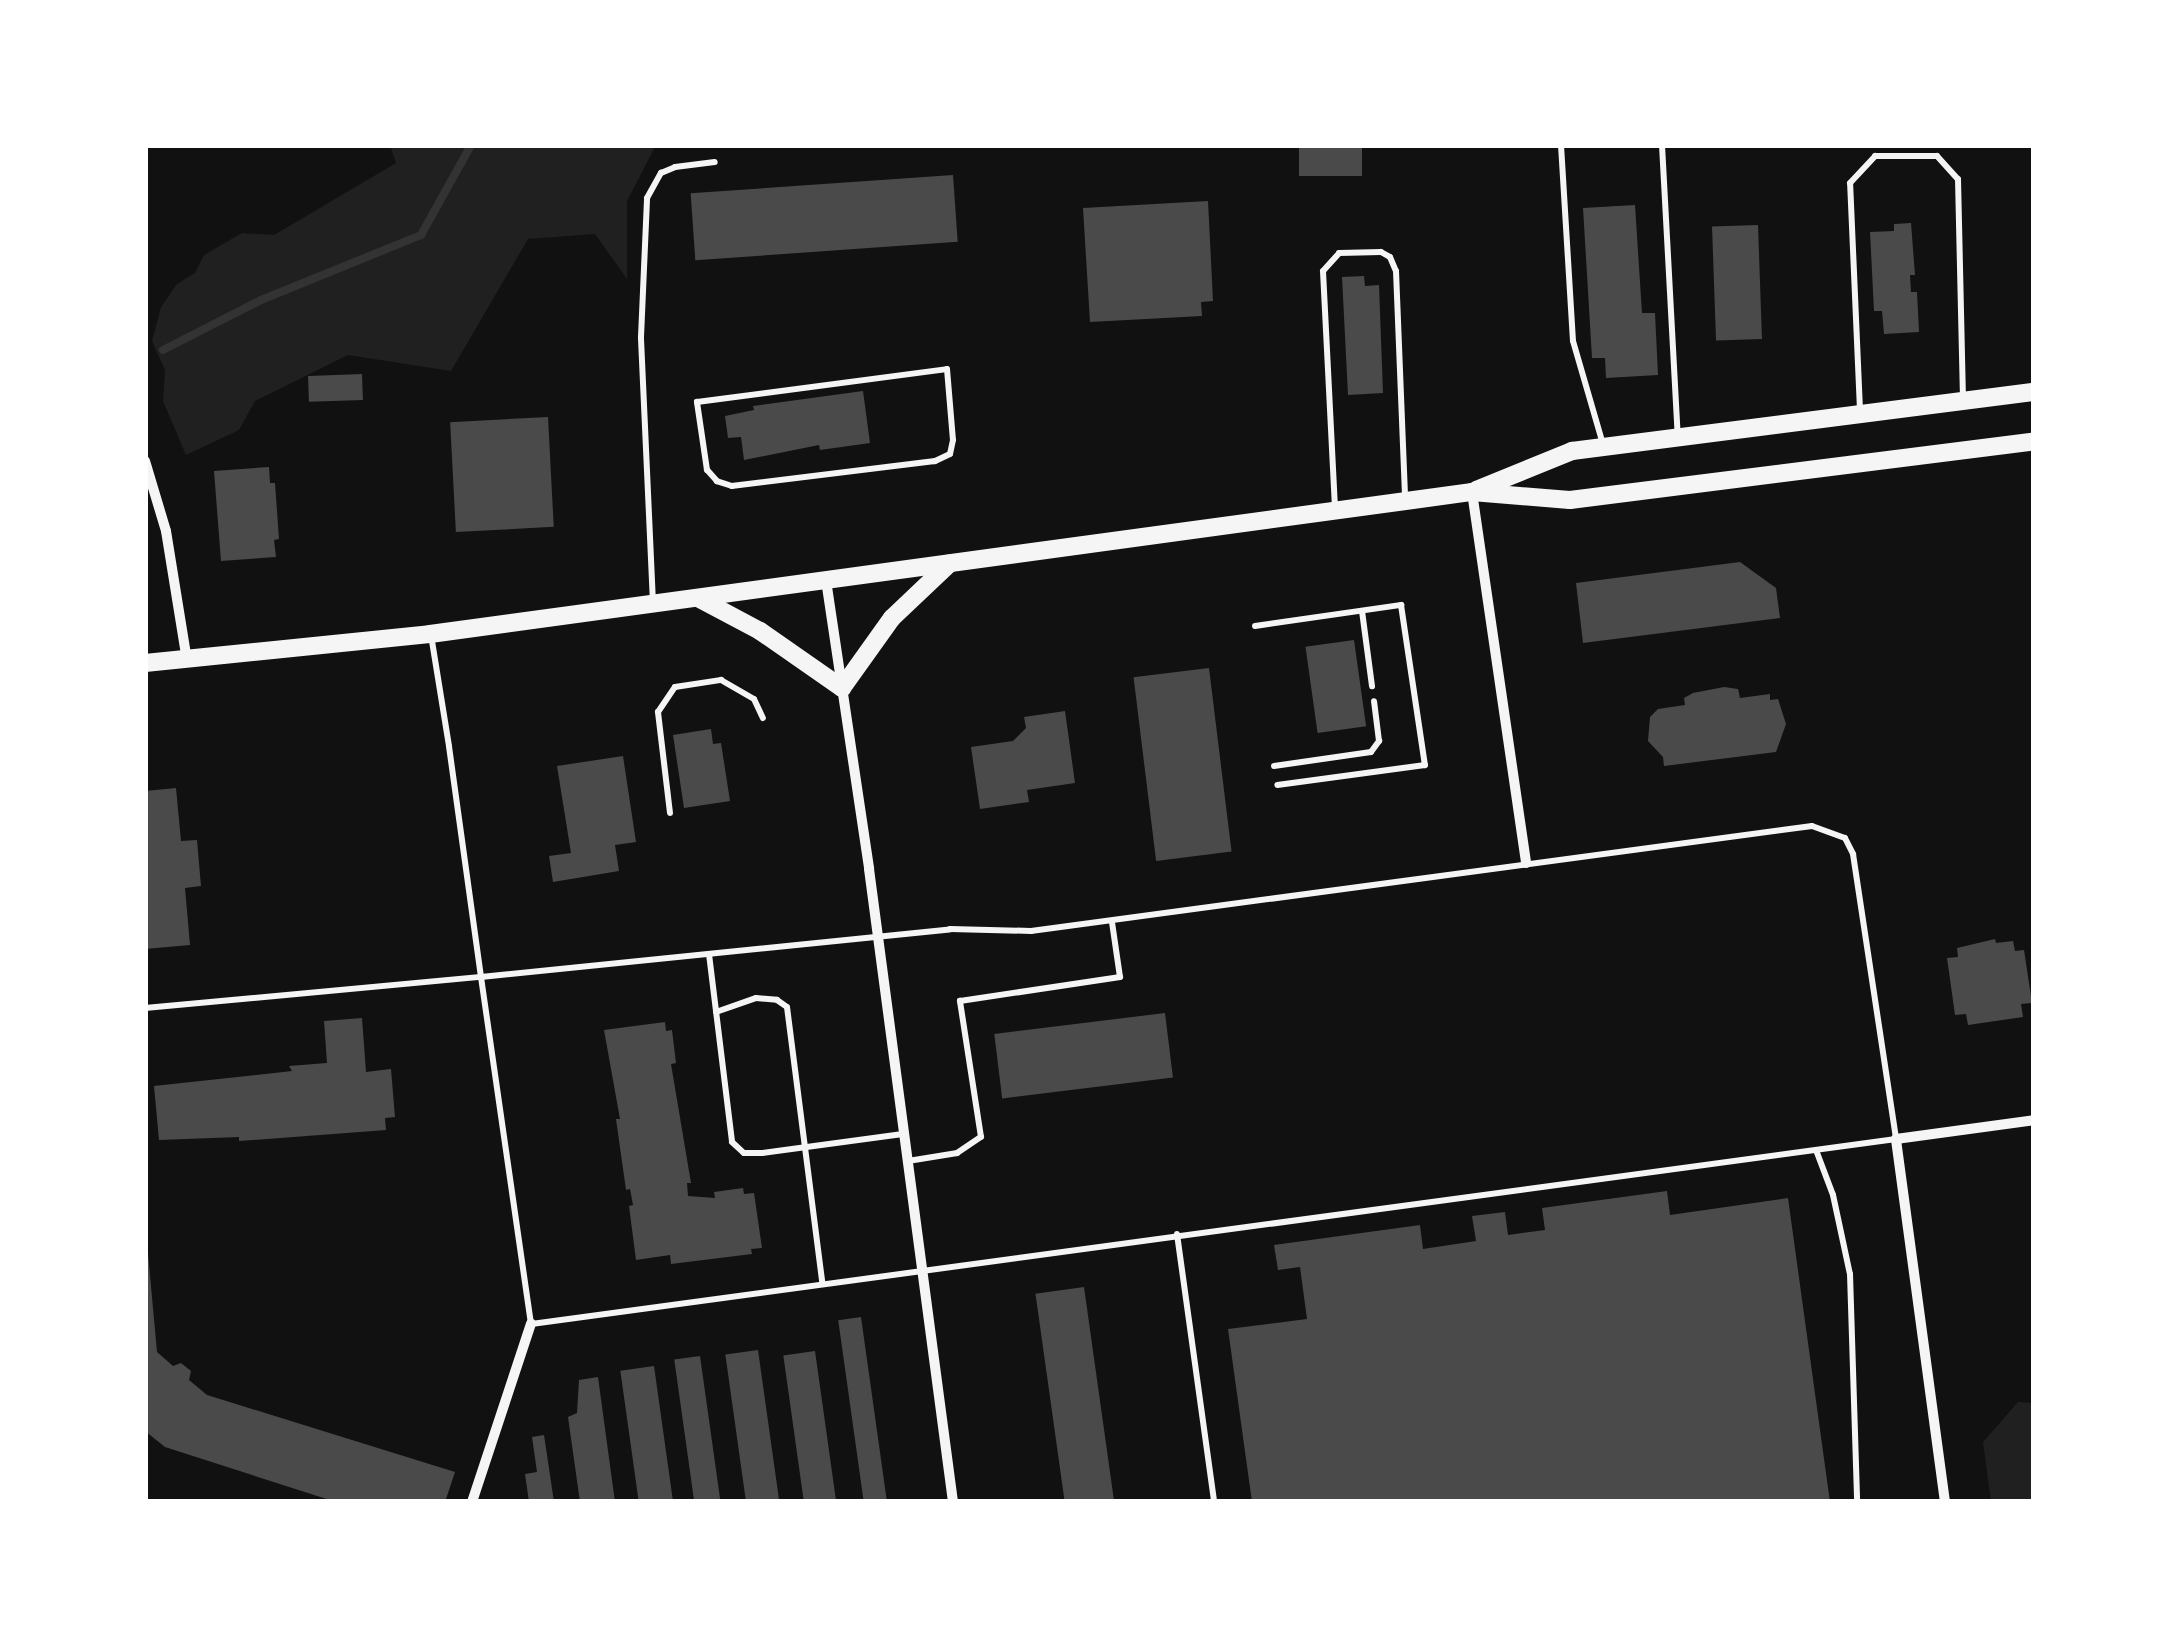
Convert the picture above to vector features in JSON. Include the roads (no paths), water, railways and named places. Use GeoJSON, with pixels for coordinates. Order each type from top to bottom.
{"type":"FeatureCollection","features":[{"type":"Feature","properties":{"kind":"main road"},"geometry":{"type":"LineString","coordinates":[[1472,492],[1572,452],[2034,392]]}},
{"type":"Feature","properties":{"kind":"main road"},"geometry":{"type":"LineString","coordinates":[[145,663],[430,634],[1472,492],[1570,500],[2034,441]]}},
{"type":"Feature","properties":{"kind":"main road"},"geometry":{"type":"LineString","coordinates":[[697,598],[760,631],[842,688],[892,618],[950,564]]}},
{"type":"Feature","properties":{"kind":"street"},"geometry":{"type":"LineString","coordinates":[[145,461],[166,532],[187,660]]}},
{"type":"Feature","properties":{"kind":"street"},"geometry":{"type":"LineString","coordinates":[[1472,492],[1526,863]]}},
{"type":"Feature","properties":{"kind":"street"},"geometry":{"type":"LineString","coordinates":[[826,580],[952,1502]]}},
{"type":"Feature","properties":{"kind":"street"},"geometry":{"type":"LineString","coordinates":[[1944,1502],[1896,1140],[2034,1120]]}},
{"type":"Feature","properties":{"kind":"street"},"geometry":{"type":"LineString","coordinates":[[472,1502],[532,1324]]}},
{"type":"Feature","properties":{"kind":"lane"},"geometry":{"type":"LineString","coordinates":[[1561,145],[1573,340],[1604,447]]}},
{"type":"Feature","properties":{"kind":"lane"},"geometry":{"type":"LineString","coordinates":[[1662,145],[1678,438]]}},
{"type":"Feature","properties":{"kind":"lane"},"geometry":{"type":"LineString","coordinates":[[1860,414],[1850,183],[1875,156],[1937,156],[1958,179],[1964,401]]}},
{"type":"Feature","properties":{"kind":"lane"},"geometry":{"type":"LineString","coordinates":[[654,604],[641,337],[647,198],[661,173],[675,167],[715,162]]}},
{"type":"Feature","properties":{"kind":"lane"},"geometry":{"type":"LineString","coordinates":[[1336,510],[1323,271],[1339,253],[1380,252],[1390,257],[1396,272],[1405,501]]}},
{"type":"Feature","properties":{"kind":"lane"},"geometry":{"type":"LineString","coordinates":[[947,369],[953,440],[950,454],[936,461],[812,475],[732,486],[717,481],[707,470],[698,402],[947,369]]}},
{"type":"Feature","properties":{"kind":"lane"},"geometry":{"type":"LineString","coordinates":[[1255,626],[1400,605],[1425,765],[1277,785]]}},
{"type":"Feature","properties":{"kind":"lane"},"geometry":{"type":"LineString","coordinates":[[1362,610],[1372,686]]}},
{"type":"Feature","properties":{"kind":"lane"},"geometry":{"type":"LineString","coordinates":[[145,1008],[481,977],[950,928],[1031,931],[1812,826],[1845,838],[1853,854],[1896,1140],[922,1268],[532,1324],[481,977],[430,634]]}},
{"type":"Feature","properties":{"kind":"lane"},"geometry":{"type":"LineString","coordinates":[[670,813],[658,735],[662,700],[675,687],[720,680],[754,698],[763,718]]}},
{"type":"Feature","properties":{"kind":"lane"},"geometry":{"type":"LineString","coordinates":[[1274,766],[1371,752],[1379,741],[1374,701]]}},
{"type":"Feature","properties":{"kind":"lane"},"geometry":{"type":"LineString","coordinates":[[908,1161],[957,1153],[980,1137],[960,1001],[1120,977],[1112,922]]}},
{"type":"Feature","properties":{"kind":"lane"},"geometry":{"type":"LineString","coordinates":[[708,954],[732,1142],[744,1153],[904,1134]]}},
{"type":"Feature","properties":{"kind":"lane"},"geometry":{"type":"LineString","coordinates":[[716,1012],[756,998],[777,1000],[787,1007],[822,1282]]}},
{"type":"Feature","properties":{"kind":"lane"},"geometry":{"type":"LineString","coordinates":[[1816,1150],[1833,1195],[1850,1274],[1857,1502]]}},
{"type":"Feature","properties":{"kind":"lane"},"geometry":{"type":"LineString","coordinates":[[1177,1234],[1214,1502]]}},
{"type":"Feature","properties":{"kind":"waterway"},"geometry":{"type":"LineString","coordinates":[[163,350],[261,300],[421,235],[471,145]]}}]}
